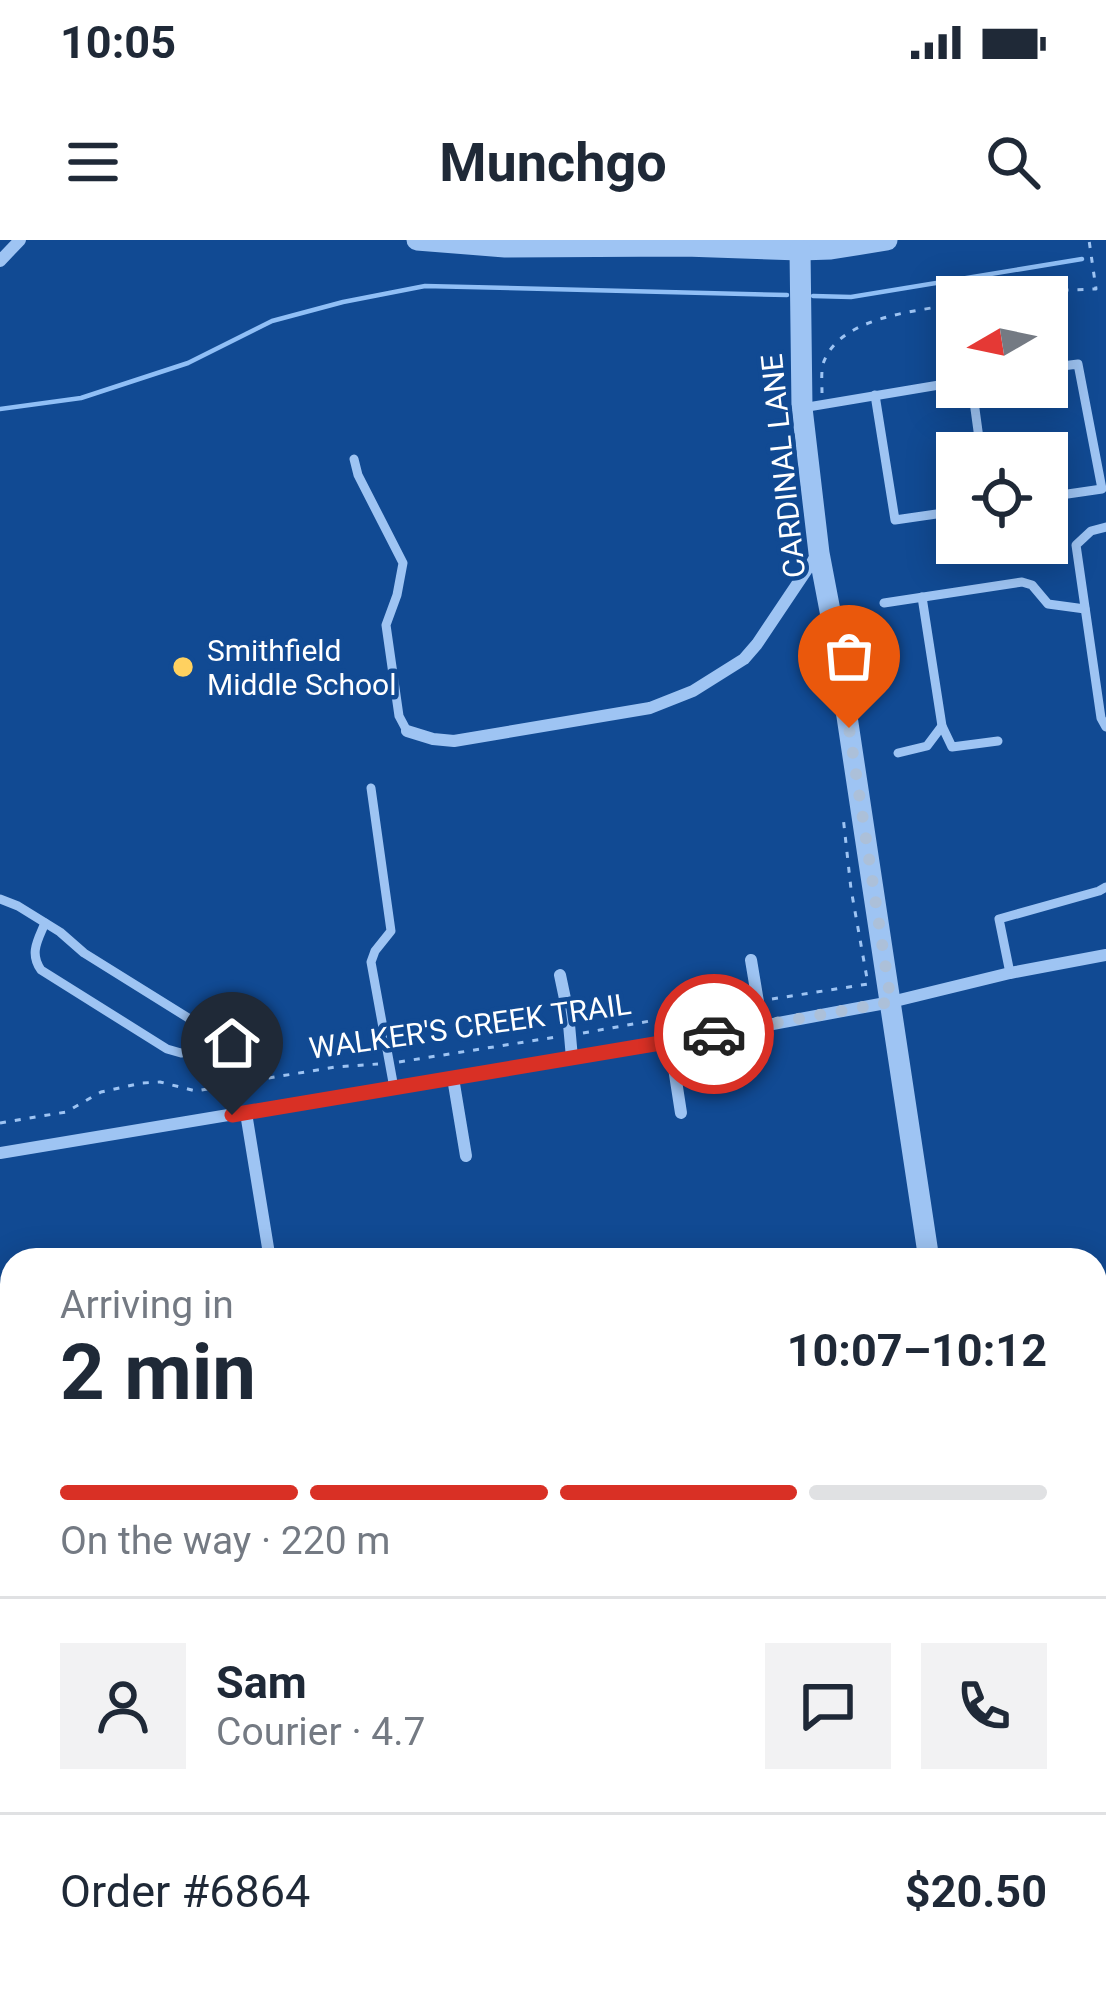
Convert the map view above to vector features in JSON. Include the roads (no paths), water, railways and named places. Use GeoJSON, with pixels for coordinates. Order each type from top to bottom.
{"type":"FeatureCollection","features":[{"type":"Feature","properties":{"kind":"street"},"geometry":{"type":"LineString","coordinates":[[0,261],[20,240]]}},
{"type":"Feature","properties":{"kind":"street"},"geometry":{"type":"LineString","coordinates":[[417,240],[505,247],[684,243],[800,250],[886,240]]}},
{"type":"Feature","properties":{"kind":"street","name":"CARDINAL LANE"},"geometry":{"type":"LineString","coordinates":[[800,250],[819,553],[927,1248]]}},
{"type":"Feature","properties":{"kind":"street"},"geometry":{"type":"LineString","coordinates":[[407,731],[454,741],[670,702],[744,659],[819,553]]}},
{"type":"Feature","properties":{"kind":"street"},"geometry":{"type":"LineString","coordinates":[[0,1153],[762,1026],[1106,955]]}},
{"type":"Feature","properties":{"kind":"street"},"geometry":{"type":"LineString","coordinates":[[751,960],[762,1026]]}},
{"type":"Feature","properties":{"kind":"street"},"geometry":{"type":"LineString","coordinates":[[560,975],[572,1058]]}},
{"type":"Feature","properties":{"kind":"street"},"geometry":{"type":"LineString","coordinates":[[670,1042],[681,1113]]}},
{"type":"Feature","properties":{"kind":"street"},"geometry":{"type":"LineString","coordinates":[[453,1078],[466,1156]]}},
{"type":"Feature","properties":{"kind":"street"},"geometry":{"type":"LineString","coordinates":[[239,1114],[267,1248]]}},
{"type":"Feature","properties":{"kind":"lane"},"geometry":{"type":"LineString","coordinates":[[1068,365],[1078,364],[1101,444],[1104,494],[1068,496]]}},
{"type":"Feature","properties":{"kind":"lane"},"geometry":{"type":"LineString","coordinates":[[812,406],[936,385]]}},
{"type":"Feature","properties":{"kind":"lane"},"geometry":{"type":"LineString","coordinates":[[875,395],[895,520],[936,514]]}},
{"type":"Feature","properties":{"kind":"lane"},"geometry":{"type":"LineString","coordinates":[[354,459],[403,563],[386,626],[399,716],[407,731]]}},
{"type":"Feature","properties":{"kind":"lane"},"geometry":{"type":"LineString","coordinates":[[1106,527],[1091,531],[1076,545],[1106,727]]}},
{"type":"Feature","properties":{"kind":"lane"},"geometry":{"type":"LineString","coordinates":[[884,603],[1022,582],[1032,585],[1048,604],[1085,609]]}},
{"type":"Feature","properties":{"kind":"lane"},"geometry":{"type":"LineString","coordinates":[[922,597],[942,726],[952,747],[998,741]]}},
{"type":"Feature","properties":{"kind":"lane"},"geometry":{"type":"LineString","coordinates":[[898,753],[927,746],[942,726]]}},
{"type":"Feature","properties":{"kind":"lane"},"geometry":{"type":"LineString","coordinates":[[371,788],[391,931],[371,962],[394,1088]]}},
{"type":"Feature","properties":{"kind":"lane"},"geometry":{"type":"LineString","coordinates":[[1010,973],[999,919],[1106,887]]}},
{"type":"Feature","properties":{"kind":"lane"},"geometry":{"type":"LineString","coordinates":[[0,899],[60,932],[84,953],[206,1029],[217,1047],[239,1114]]}},
{"type":"Feature","properties":{"kind":"lane"},"geometry":{"type":"LineString","coordinates":[[45,923],[34,950],[41,970],[167,1049],[181,1053],[217,1047]]}},
{"type":"Feature","properties":{"kind":"waterway"},"geometry":{"type":"LineString","coordinates":[[813,296],[851,297],[1082,259]]}},
{"type":"Feature","properties":{"kind":"waterway"},"geometry":{"type":"LineString","coordinates":[[0,409],[81,398],[188,363],[272,321],[425,286],[787,295]]}},
{"type":"Feature","properties":{"kind":"place","name":"Smithfield Middle School"},"geometry":{"type":"Point","coordinates":[183,667]}}]}
